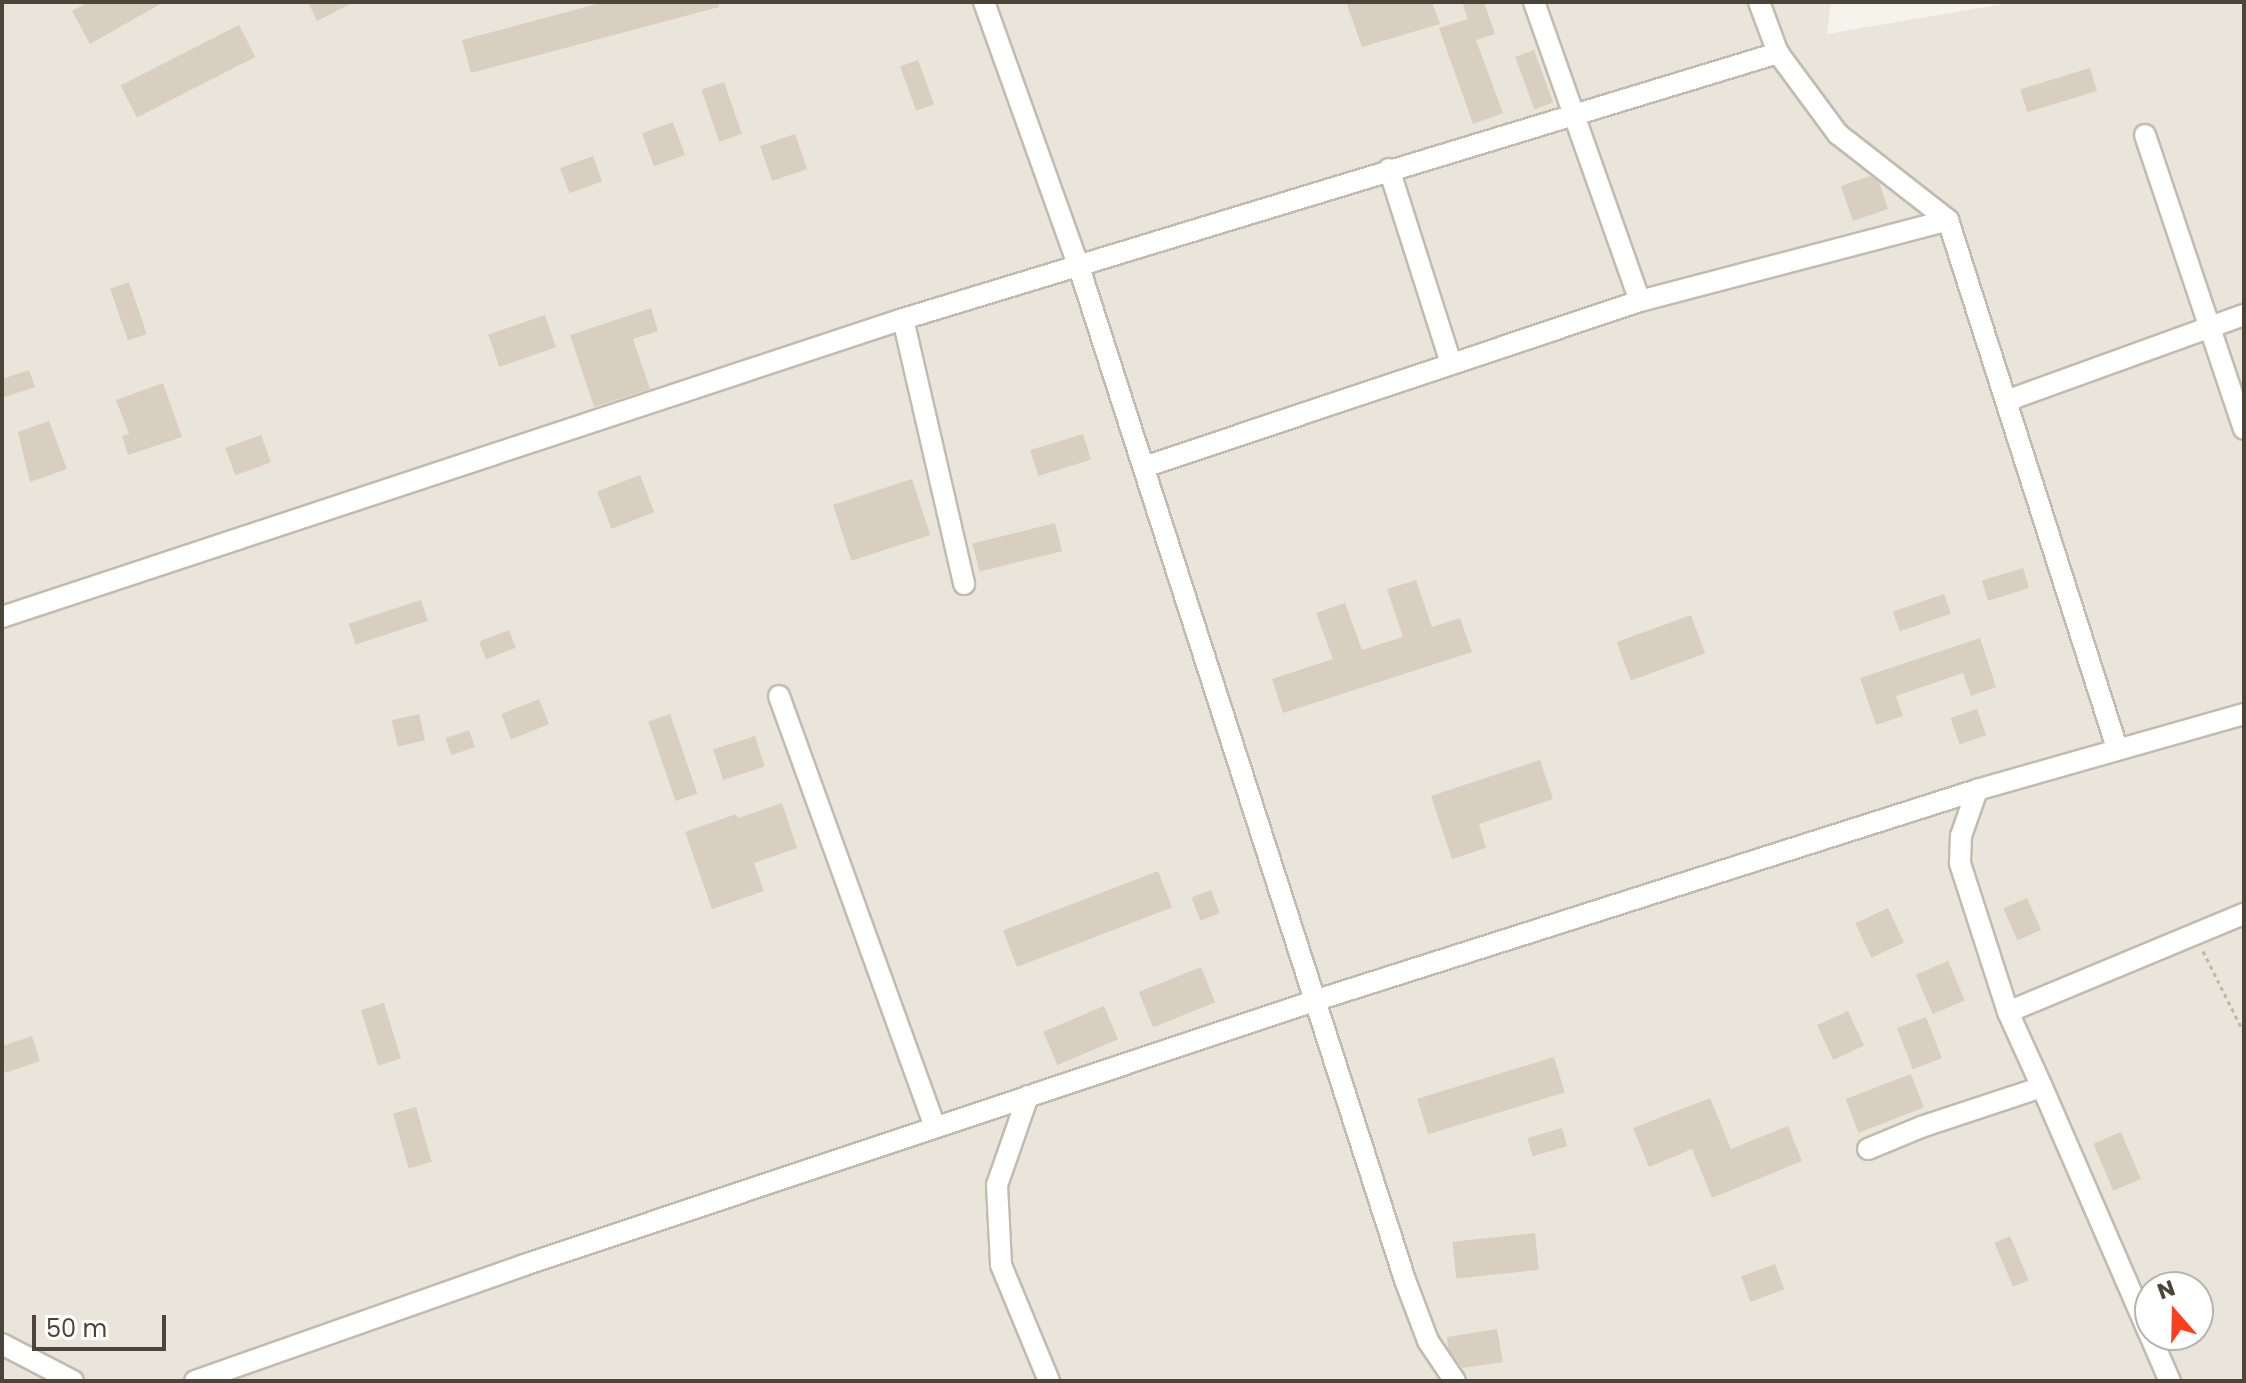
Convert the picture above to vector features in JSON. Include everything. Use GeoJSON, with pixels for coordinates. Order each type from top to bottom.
{"type":"FeatureCollection","features":[{"type":"Feature","properties":{"kind":"street"},"geometry":{"type":"LineString","coordinates":[[984,2],[1079,267],[1405,1280],[1428,1341],[1455,1381]]}},
{"type":"Feature","properties":{"kind":"street"},"geometry":{"type":"LineString","coordinates":[[1534,2],[1640,301]]}},
{"type":"Feature","properties":{"kind":"street"},"geometry":{"type":"LineString","coordinates":[[1759,2],[1778,53],[1838,134],[1948,220],[2117,748]]}},
{"type":"Feature","properties":{"kind":"street"},"geometry":{"type":"LineString","coordinates":[[2,617],[903,319],[1778,53]]}},
{"type":"Feature","properties":{"kind":"street"},"geometry":{"type":"LineString","coordinates":[[2145,135],[2244,429]]}},
{"type":"Feature","properties":{"kind":"street"},"geometry":{"type":"LineString","coordinates":[[1389,169],[1451,363]]}},
{"type":"Feature","properties":{"kind":"street"},"geometry":{"type":"LineString","coordinates":[[1144,467],[1640,301],[1948,220]]}},
{"type":"Feature","properties":{"kind":"street"},"geometry":{"type":"LineString","coordinates":[[2006,401],[2244,315]]}},
{"type":"Feature","properties":{"kind":"street"},"geometry":{"type":"LineString","coordinates":[[903,319],[964,584]]}},
{"type":"Feature","properties":{"kind":"street"},"geometry":{"type":"LineString","coordinates":[[779,696],[935,1127]]}},
{"type":"Feature","properties":{"kind":"street"},"geometry":{"type":"LineString","coordinates":[[195,1381],[524,1265],[1317,1000],[1977,790],[2244,714]]}},
{"type":"Feature","properties":{"kind":"street"},"geometry":{"type":"LineString","coordinates":[[1977,790],[1961,836],[1960,863],[2008,1012],[2170,1381]]}},
{"type":"Feature","properties":{"kind":"street"},"geometry":{"type":"LineString","coordinates":[[2008,1012],[2194,932],[2244,914]]}},
{"type":"Feature","properties":{"kind":"street"},"geometry":{"type":"LineString","coordinates":[[1868,1149],[1921,1127],[2042,1087]]}},
{"type":"Feature","properties":{"kind":"street"},"geometry":{"type":"LineString","coordinates":[[1028,1096],[997,1185],[1001,1265],[1049,1381]]}},
{"type":"Feature","properties":{"kind":"street"},"geometry":{"type":"LineString","coordinates":[[2,1344],[73,1381]]}},
{"type":"Feature","properties":{"kind":"path"},"geometry":{"type":"LineString","coordinates":[[2194,932],[2244,1033]]}},
{"type":"Feature","properties":{"kind":"shaded area"},"geometry":{"type":"Polygon","coordinates":[[[2,2],[1831,2],[1827,34],[2015,2],[2244,2],[2244,1381],[2,1381],[2,2]]]}},
{"type":"Feature","properties":{"kind":"building"},"geometry":{"type":"Polygon","coordinates":[[[88,2],[164,2],[90,44],[72,11],[88,2]]]}},
{"type":"Feature","properties":{"kind":"building"},"geometry":{"type":"Polygon","coordinates":[[[308,2],[354,2],[317,21],[308,2]]]}},
{"type":"Feature","properties":{"kind":"building"},"geometry":{"type":"Polygon","coordinates":[[[604,2],[718,2],[719,7],[471,73],[462,40],[604,2]]]}},
{"type":"Feature","properties":{"kind":"building"},"geometry":{"type":"Polygon","coordinates":[[[1346,2],[1432,2],[1440,24],[1362,47],[1346,2]]]}},
{"type":"Feature","properties":{"kind":"building"},"geometry":{"type":"Polygon","coordinates":[[[1462,2],[1484,2],[1495,34],[1476,40],[1503,113],[1473,124],[1439,28],[1468,19],[1462,2]]]}},
{"type":"Feature","properties":{"kind":"building"},"geometry":{"type":"Polygon","coordinates":[[[239,25],[255,57],[137,117],[120,85],[239,25]]]}},
{"type":"Feature","properties":{"kind":"building"},"geometry":{"type":"Polygon","coordinates":[[[1534,50],[1553,103],[1534,109],[1515,57],[1534,50]]]}},
{"type":"Feature","properties":{"kind":"building"},"geometry":{"type":"Polygon","coordinates":[[[918,60],[934,104],[916,111],[900,66],[918,60]]]}},
{"type":"Feature","properties":{"kind":"building"},"geometry":{"type":"Polygon","coordinates":[[[2090,68],[2097,91],[2027,112],[2020,89],[2090,68]]]}},
{"type":"Feature","properties":{"kind":"building"},"geometry":{"type":"Polygon","coordinates":[[[724,82],[742,134],[719,142],[701,90],[724,82]]]}},
{"type":"Feature","properties":{"kind":"building"},"geometry":{"type":"Polygon","coordinates":[[[673,122],[685,155],[654,166],[642,133],[673,122]]]}},
{"type":"Feature","properties":{"kind":"building"},"geometry":{"type":"Polygon","coordinates":[[[795,134],[807,169],[772,181],[760,146],[795,134]]]}},
{"type":"Feature","properties":{"kind":"building"},"geometry":{"type":"Polygon","coordinates":[[[593,156],[602,181],[569,193],[560,168],[593,156]]]}},
{"type":"Feature","properties":{"kind":"building"},"geometry":{"type":"Polygon","coordinates":[[[1870,176],[1879,182],[1888,209],[1853,221],[1841,186],[1870,176]]]}},
{"type":"Feature","properties":{"kind":"building"},"geometry":{"type":"Polygon","coordinates":[[[129,282],[147,334],[128,341],[110,289],[129,282]]]}},
{"type":"Feature","properties":{"kind":"building"},"geometry":{"type":"Polygon","coordinates":[[[651,308],[658,331],[633,339],[650,389],[594,407],[570,335],[651,308]]]}},
{"type":"Feature","properties":{"kind":"building"},"geometry":{"type":"Polygon","coordinates":[[[545,315],[556,347],[499,367],[488,335],[545,315]]]}},
{"type":"Feature","properties":{"kind":"building"},"geometry":{"type":"Polygon","coordinates":[[[29,370],[35,387],[2,398],[2,379],[29,370]]]}},
{"type":"Feature","properties":{"kind":"building"},"geometry":{"type":"Polygon","coordinates":[[[163,383],[182,437],[128,455],[122,436],[129,434],[116,400],[163,383]]]}},
{"type":"Feature","properties":{"kind":"building"},"geometry":{"type":"Polygon","coordinates":[[[49,421],[67,469],[30,482],[18,432],[49,421]]]}},
{"type":"Feature","properties":{"kind":"building"},"geometry":{"type":"Polygon","coordinates":[[[1083,434],[1091,460],[1038,476],[1030,450],[1083,434]]]}},
{"type":"Feature","properties":{"kind":"building"},"geometry":{"type":"Polygon","coordinates":[[[261,435],[271,462],[235,475],[225,448],[261,435]]]}},
{"type":"Feature","properties":{"kind":"building"},"geometry":{"type":"Polygon","coordinates":[[[640,475],[654,512],[611,529],[597,491],[640,475]]]}},
{"type":"Feature","properties":{"kind":"building"},"geometry":{"type":"Polygon","coordinates":[[[912,479],[930,535],[851,561],[833,505],[912,479]]]}},
{"type":"Feature","properties":{"kind":"building"},"geometry":{"type":"Polygon","coordinates":[[[1055,523],[1062,551],[980,572],[973,544],[1055,523]]]}},
{"type":"Feature","properties":{"kind":"building"},"geometry":{"type":"Polygon","coordinates":[[[2023,568],[2029,588],[1988,601],[1982,581],[2023,568]]]}},
{"type":"Feature","properties":{"kind":"building"},"geometry":{"type":"Polygon","coordinates":[[[1416,580],[1432,627],[1460,618],[1472,652],[1283,713],[1272,679],[1333,659],[1316,613],[1345,603],[1362,650],[1403,637],[1387,589],[1416,580]]]}},
{"type":"Feature","properties":{"kind":"building"},"geometry":{"type":"Polygon","coordinates":[[[1944,594],[1951,614],[1900,631],[1893,612],[1944,594]]]}},
{"type":"Feature","properties":{"kind":"building"},"geometry":{"type":"Polygon","coordinates":[[[421,600],[428,621],[356,644],[349,623],[421,600]]]}},
{"type":"Feature","properties":{"kind":"building"},"geometry":{"type":"Polygon","coordinates":[[[1691,615],[1705,654],[1631,681],[1617,642],[1691,615]]]}},
{"type":"Feature","properties":{"kind":"building"},"geometry":{"type":"Polygon","coordinates":[[[509,630],[516,648],[486,659],[479,641],[509,630]]]}},
{"type":"Feature","properties":{"kind":"building"},"geometry":{"type":"Polygon","coordinates":[[[1980,638],[1996,687],[1971,696],[1963,673],[1896,696],[1903,716],[1876,725],[1860,678],[1980,638]]]}},
{"type":"Feature","properties":{"kind":"building"},"geometry":{"type":"Polygon","coordinates":[[[539,699],[549,724],[511,739],[501,714],[539,699]]]}},
{"type":"Feature","properties":{"kind":"building"},"geometry":{"type":"Polygon","coordinates":[[[1977,709],[1986,735],[1960,745],[1951,718],[1977,709]]]}},
{"type":"Feature","properties":{"kind":"building"},"geometry":{"type":"Polygon","coordinates":[[[419,714],[425,740],[398,747],[392,720],[419,714]]]}},
{"type":"Feature","properties":{"kind":"building"},"geometry":{"type":"Polygon","coordinates":[[[670,714],[697,793],[676,801],[648,721],[670,714]]]}},
{"type":"Feature","properties":{"kind":"building"},"geometry":{"type":"Polygon","coordinates":[[[469,730],[475,747],[451,755],[445,738],[469,730]]]}},
{"type":"Feature","properties":{"kind":"building"},"geometry":{"type":"Polygon","coordinates":[[[755,736],[765,766],[723,780],[713,750],[755,736]]]}},
{"type":"Feature","properties":{"kind":"building"},"geometry":{"type":"Polygon","coordinates":[[[1540,760],[1553,799],[1479,824],[1486,848],[1452,859],[1431,796],[1540,760]]]}},
{"type":"Feature","properties":{"kind":"building"},"geometry":{"type":"Polygon","coordinates":[[[782,803],[797,848],[754,863],[764,891],[712,909],[685,832],[736,814],[738,818],[782,803]]]}},
{"type":"Feature","properties":{"kind":"building"},"geometry":{"type":"Polygon","coordinates":[[[1158,871],[1172,907],[1017,967],[1003,930],[1158,871]]]}},
{"type":"Feature","properties":{"kind":"building"},"geometry":{"type":"Polygon","coordinates":[[[1211,890],[1220,913],[1200,921],[1191,898],[1211,890]]]}},
{"type":"Feature","properties":{"kind":"building"},"geometry":{"type":"Polygon","coordinates":[[[2027,898],[2041,930],[2017,941],[2003,909],[2027,898]]]}},
{"type":"Feature","properties":{"kind":"building"},"geometry":{"type":"Polygon","coordinates":[[[1888,908],[1904,942],[1871,958],[1855,923],[1888,908]]]}},
{"type":"Feature","properties":{"kind":"building"},"geometry":{"type":"Polygon","coordinates":[[[1948,961],[1965,1001],[1933,1014],[1916,975],[1948,961]]]}},
{"type":"Feature","properties":{"kind":"building"},"geometry":{"type":"Polygon","coordinates":[[[1201,967],[1215,1002],[1153,1027],[1139,992],[1201,967]]]}},
{"type":"Feature","properties":{"kind":"building"},"geometry":{"type":"Polygon","coordinates":[[[384,1003],[401,1058],[378,1065],[361,1010],[384,1003]]]}},
{"type":"Feature","properties":{"kind":"building"},"geometry":{"type":"Polygon","coordinates":[[[1104,1006],[1118,1039],[1057,1065],[1043,1032],[1104,1006]]]}},
{"type":"Feature","properties":{"kind":"building"},"geometry":{"type":"Polygon","coordinates":[[[1848,1011],[1864,1045],[1833,1060],[1817,1025],[1848,1011]]]}},
{"type":"Feature","properties":{"kind":"building"},"geometry":{"type":"Polygon","coordinates":[[[1926,1017],[1942,1058],[1913,1069],[1897,1028],[1926,1017]]]}},
{"type":"Feature","properties":{"kind":"building"},"geometry":{"type":"Polygon","coordinates":[[[32,1036],[40,1061],[5,1073],[2,1046],[32,1036]]]}},
{"type":"Feature","properties":{"kind":"building"},"geometry":{"type":"Polygon","coordinates":[[[1554,1057],[1565,1092],[1428,1134],[1417,1099],[1554,1057]]]}},
{"type":"Feature","properties":{"kind":"building"},"geometry":{"type":"Polygon","coordinates":[[[1911,1074],[1924,1108],[1859,1133],[1846,1099],[1911,1074]]]}},
{"type":"Feature","properties":{"kind":"building"},"geometry":{"type":"Polygon","coordinates":[[[1710,1098],[1731,1149],[1788,1126],[1802,1161],[1712,1198],[1692,1149],[1649,1167],[1633,1128],[1710,1098]]]}},
{"type":"Feature","properties":{"kind":"building"},"geometry":{"type":"Polygon","coordinates":[[[416,1107],[432,1162],[409,1168],[393,1114],[416,1107]]]}},
{"type":"Feature","properties":{"kind":"building"},"geometry":{"type":"Polygon","coordinates":[[[1562,1128],[1567,1146],[1533,1156],[1527,1138],[1562,1128]]]}},
{"type":"Feature","properties":{"kind":"building"},"geometry":{"type":"Polygon","coordinates":[[[2121,1132],[2141,1179],[2113,1191],[2093,1144],[2121,1132]]]}},
{"type":"Feature","properties":{"kind":"building"},"geometry":{"type":"Polygon","coordinates":[[[1535,1233],[1539,1270],[1456,1278],[1452,1242],[1535,1233]]]}},
{"type":"Feature","properties":{"kind":"building"},"geometry":{"type":"Polygon","coordinates":[[[2010,1236],[2029,1280],[2013,1287],[1994,1243],[2010,1236]]]}},
{"type":"Feature","properties":{"kind":"building"},"geometry":{"type":"Polygon","coordinates":[[[1775,1264],[1784,1289],[1750,1302],[1741,1276],[1775,1264]]]}},
{"type":"Feature","properties":{"kind":"building"},"geometry":{"type":"Polygon","coordinates":[[[1497,1329],[1503,1362],[1462,1368],[1448,1348],[1447,1337],[1497,1329]]]}}]}
